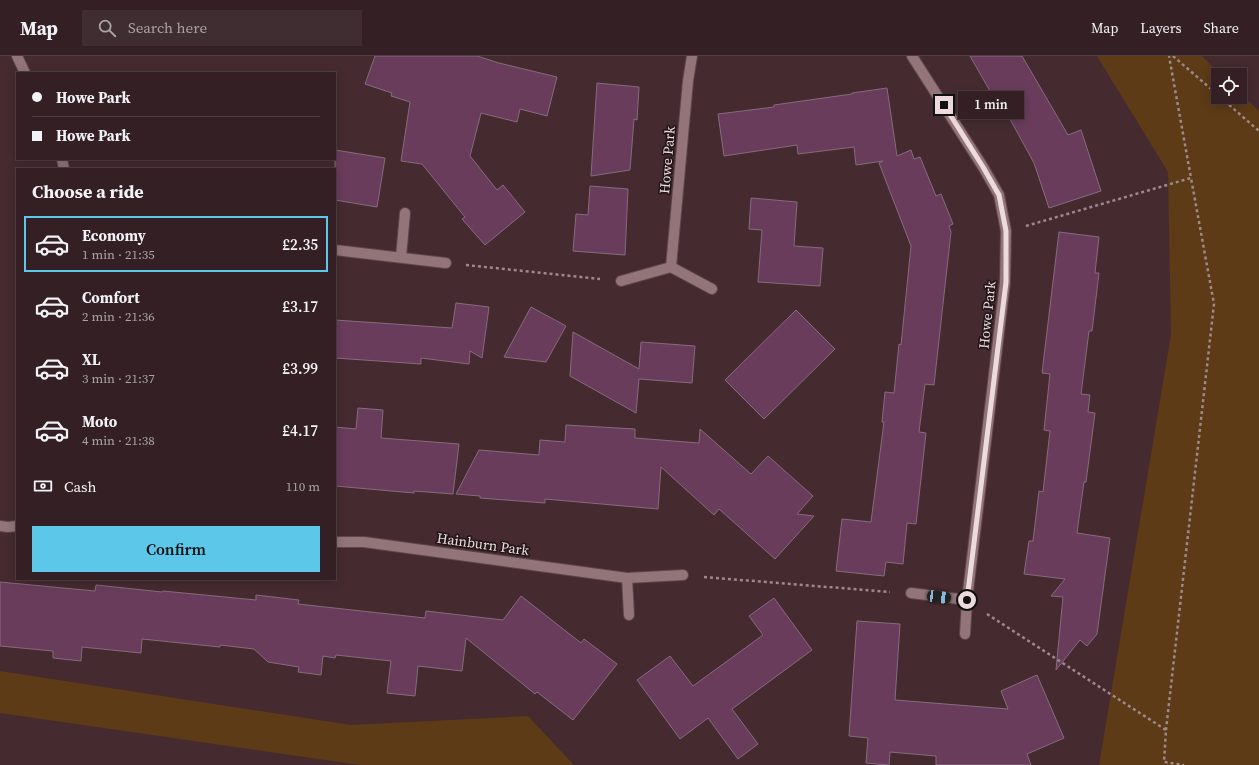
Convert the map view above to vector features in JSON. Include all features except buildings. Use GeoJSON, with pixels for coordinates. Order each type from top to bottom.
{"type":"FeatureCollection","features":[{"type":"Feature","properties":{"kind":"street"},"geometry":{"type":"LineString","coordinates":[[17,56],[25,72]]}},
{"type":"Feature","properties":{"kind":"street","name":"Howe Park"},"geometry":{"type":"LineString","coordinates":[[671,268],[688,81],[692,56]]}},
{"type":"Feature","properties":{"kind":"street","name":"Howe Park"},"geometry":{"type":"LineString","coordinates":[[912,56],[983,167],[999,195],[1006,231],[1006,282],[964,634]]}},
{"type":"Feature","properties":{"kind":"street"},"geometry":{"type":"LineString","coordinates":[[401,257],[405,213]]}},
{"type":"Feature","properties":{"kind":"street"},"geometry":{"type":"LineString","coordinates":[[336,250],[446,263]]}},
{"type":"Feature","properties":{"kind":"street"},"geometry":{"type":"LineString","coordinates":[[621,281],[671,268],[712,289]]}},
{"type":"Feature","properties":{"kind":"street"},"geometry":{"type":"LineString","coordinates":[[0,526],[8,528],[16,526]]}},
{"type":"Feature","properties":{"kind":"street","name":"Hainburn Park"},"geometry":{"type":"LineString","coordinates":[[336,542],[364,542],[627,578],[683,575]]}},
{"type":"Feature","properties":{"kind":"street"},"geometry":{"type":"LineString","coordinates":[[627,578],[629,615]]}},
{"type":"Feature","properties":{"kind":"street"},"geometry":{"type":"LineString","coordinates":[[911,593],[967,600]]}},
{"type":"Feature","properties":{"kind":"path"},"geometry":{"type":"LineString","coordinates":[[1168,56],[1214,304],[1166,730],[1164,762],[1184,765]]}},
{"type":"Feature","properties":{"kind":"path"},"geometry":{"type":"LineString","coordinates":[[1174,56],[1211,89]]}},
{"type":"Feature","properties":{"kind":"path"},"geometry":{"type":"LineString","coordinates":[[1228,104],[1259,131]]}},
{"type":"Feature","properties":{"kind":"path"},"geometry":{"type":"LineString","coordinates":[[1006,231],[1191,178]]}},
{"type":"Feature","properties":{"kind":"path"},"geometry":{"type":"LineString","coordinates":[[446,263],[621,281]]}},
{"type":"Feature","properties":{"kind":"path"},"geometry":{"type":"LineString","coordinates":[[683,575],[911,593]]}},
{"type":"Feature","properties":{"kind":"path"},"geometry":{"type":"LineString","coordinates":[[967,600],[1166,730]]}},
{"type":"Feature","properties":{"kind":"shaded area"},"geometry":{"type":"Polygon","coordinates":[[[1097,56],[1202,56],[1214,68],[1211,68],[1211,104],[1247,104],[1247,100],[1259,111],[1259,765],[1099,765],[1171,335],[1168,172],[1097,56]]]}},
{"type":"Feature","properties":{"kind":"shaded area"},"geometry":{"type":"Polygon","coordinates":[[[0,671],[351,725],[528,716],[574,765],[360,765],[0,713],[0,671]]]}},
{"type":"Feature","properties":{"kind":"route"},"geometry":{"type":"LineString","coordinates":[[944,105],[999,195],[1006,231],[1006,282],[967,600]]}}]}
